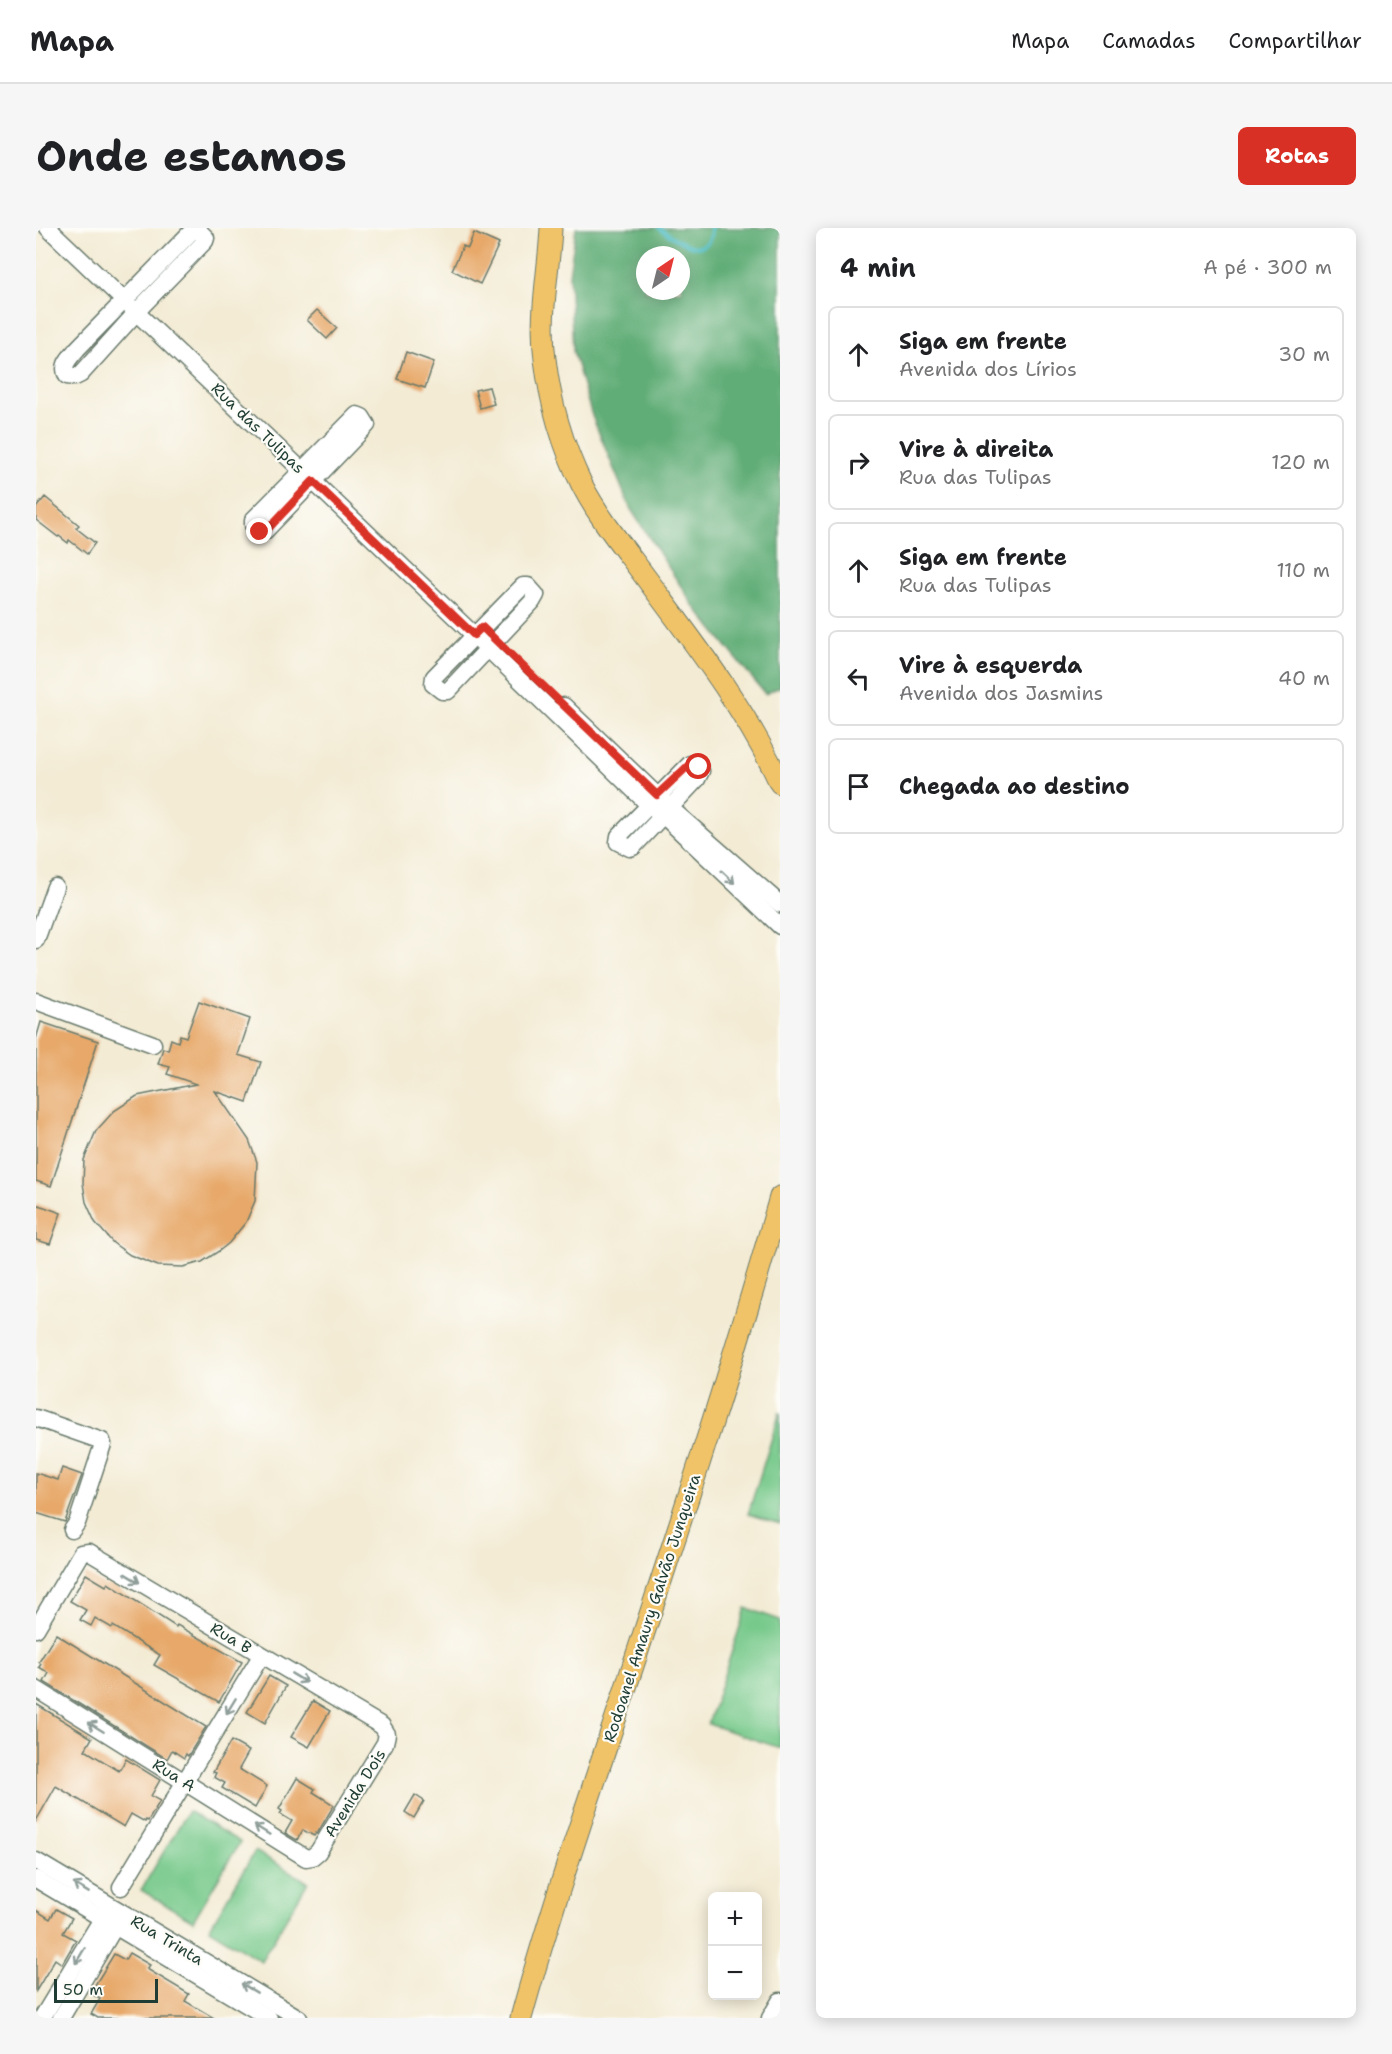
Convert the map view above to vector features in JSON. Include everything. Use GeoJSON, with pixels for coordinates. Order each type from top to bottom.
{"type":"FeatureCollection","features":[{"type":"Feature","properties":{"kind":"main road"},"geometry":{"type":"LineString","coordinates":[[551,228],[550,254],[544,287],[543,342],[554,404],[565,443],[582,485],[607,525],[718,673],[768,757],[780,783]]}},
{"type":"Feature","properties":{"kind":"main road","name":"Rodoanel Amaury Galvão Junqueira"},"geometry":{"type":"LineString","coordinates":[[520,2018],[665,1569],[780,1197]]}},
{"type":"Feature","properties":{"kind":"street","name":"Rua das Tulipas"},"geometry":{"type":"LineString","coordinates":[[48,228],[134,303],[492,644],[660,805],[780,926]]}},
{"type":"Feature","properties":{"kind":"street","name":"Rua das Tulipas"},"geometry":{"type":"LineString","coordinates":[[63,228],[134,303]]}},
{"type":"Feature","properties":{"kind":"street"},"geometry":{"type":"LineString","coordinates":[[134,303],[205,241],[197,231]]}},
{"type":"Feature","properties":{"kind":"street"},"geometry":{"type":"LineString","coordinates":[[311,472],[361,425]]}},
{"type":"Feature","properties":{"kind":"street"},"geometry":{"type":"LineString","coordinates":[[523,586],[528,586],[536,595],[535,599],[492,644],[448,691],[441,691],[435,682],[478,631],[523,586]]}},
{"type":"Feature","properties":{"kind":"street","name":"Rua das Tulipas"},"geometry":{"type":"LineString","coordinates":[[660,805],[780,904]]}},
{"type":"Feature","properties":{"kind":"street"},"geometry":{"type":"LineString","coordinates":[[36,940],[55,888]]}},
{"type":"Feature","properties":{"kind":"street"},"geometry":{"type":"LineString","coordinates":[[36,1001],[153,1044]]}},
{"type":"Feature","properties":{"kind":"street"},"geometry":{"type":"LineString","coordinates":[[36,1418],[102,1441],[103,1444],[77,1523],[72,1530]]}},
{"type":"Feature","properties":{"kind":"street","name":"Rua B"},"geometry":{"type":"LineString","coordinates":[[36,1629],[81,1553],[89,1552],[382,1726]]}},
{"type":"Feature","properties":{"kind":"street"},"geometry":{"type":"LineString","coordinates":[[121,1887],[261,1656]]}},
{"type":"Feature","properties":{"kind":"street","name":"Rua A"},"geometry":{"type":"LineString","coordinates":[[36,1689],[306,1857],[312,1857]]}},
{"type":"Feature","properties":{"kind":"street","name":"Avenida Dois"},"geometry":{"type":"LineString","coordinates":[[312,1857],[318,1852],[385,1743],[387,1734],[382,1726]]}},
{"type":"Feature","properties":{"kind":"street","name":"Rua Trinta"},"geometry":{"type":"LineString","coordinates":[[36,1861],[112,1916],[269,2018]]}},
{"type":"Feature","properties":{"kind":"street","name":"Rua Trinta"},"geometry":{"type":"LineString","coordinates":[[36,1879],[112,1916],[299,2018]]}},
{"type":"Feature","properties":{"kind":"street"},"geometry":{"type":"LineString","coordinates":[[42,2018],[112,1916]]}},
{"type":"Feature","properties":{"kind":"street"},"geometry":{"type":"LineString","coordinates":[[61,2018],[112,1916]]}},
{"type":"Feature","properties":{"kind":"street"},"geometry":{"type":"LineString","coordinates":[[770,2018],[780,2001]]}},
{"type":"Feature","properties":{"kind":"green space"},"geometry":{"type":"Polygon","coordinates":[[[576,228],[780,228],[780,687],[765,694],[693,605],[630,508],[592,416],[573,351],[569,275],[576,228]]]}},
{"type":"Feature","properties":{"kind":"green space"},"geometry":{"type":"Polygon","coordinates":[[[780,1412],[780,1524],[748,1514],[780,1412]]]}},
{"type":"Feature","properties":{"kind":"green space"},"geometry":{"type":"Polygon","coordinates":[[[746,1608],[780,1620],[780,1748],[708,1724],[746,1608]]]}},
{"type":"Feature","properties":{"kind":"green space"},"geometry":{"type":"Polygon","coordinates":[[[188,1811],[240,1842],[193,1921],[141,1890],[188,1811]]]}},
{"type":"Feature","properties":{"kind":"green space"},"geometry":{"type":"Polygon","coordinates":[[[255,1851],[308,1882],[261,1961],[209,1929],[255,1851]]]}},
{"type":"Feature","properties":{"kind":"building"},"geometry":{"type":"Polygon","coordinates":[[[474,233],[499,244],[480,284],[452,270],[463,246],[468,248],[474,233]]]}},
{"type":"Feature","properties":{"kind":"building"},"geometry":{"type":"Polygon","coordinates":[[[317,310],[337,328],[327,339],[307,320],[317,310]]]}},
{"type":"Feature","properties":{"kind":"building"},"geometry":{"type":"Polygon","coordinates":[[[406,352],[434,362],[425,388],[397,379],[406,352]]]}},
{"type":"Feature","properties":{"kind":"building"},"geometry":{"type":"Polygon","coordinates":[[[489,387],[494,404],[480,408],[475,390],[489,387]]]}},
{"type":"Feature","properties":{"kind":"building"},"geometry":{"type":"Polygon","coordinates":[[[45,497],[79,525],[76,528],[95,543],[87,554],[69,540],[68,543],[58,537],[36,520],[36,508],[45,497]]]}},
{"type":"Feature","properties":{"kind":"building"},"geometry":{"type":"Polygon","coordinates":[[[199,1001],[250,1019],[238,1055],[261,1062],[247,1102],[215,1091],[249,1140],[257,1162],[255,1201],[246,1222],[229,1243],[219,1251],[202,1262],[183,1267],[158,1266],[130,1255],[113,1243],[95,1222],[86,1202],[83,1183],[84,1160],[96,1131],[114,1111],[137,1096],[196,1084],[167,1074],[170,1067],[158,1064],[163,1048],[168,1050],[171,1039],[178,1042],[180,1035],[186,1037],[199,1001]]]}},
{"type":"Feature","properties":{"kind":"building"},"geometry":{"type":"Polygon","coordinates":[[[41,1022],[98,1041],[51,1186],[36,1181],[36,1039],[41,1022]]]}},
{"type":"Feature","properties":{"kind":"building"},"geometry":{"type":"Polygon","coordinates":[[[36,1204],[61,1213],[50,1244],[36,1240],[36,1204]]]}},
{"type":"Feature","properties":{"kind":"building"},"geometry":{"type":"Polygon","coordinates":[[[62,1468],[82,1475],[65,1522],[36,1513],[36,1473],[58,1480],[62,1468]]]}},
{"type":"Feature","properties":{"kind":"building"},"geometry":{"type":"Polygon","coordinates":[[[86,1574],[106,1586],[108,1583],[176,1627],[177,1625],[242,1662],[219,1702],[154,1665],[160,1655],[113,1626],[112,1628],[95,1618],[91,1626],[80,1620],[86,1610],[70,1601],[86,1574]]]}},
{"type":"Feature","properties":{"kind":"building"},"geometry":{"type":"Polygon","coordinates":[[[56,1634],[206,1727],[188,1756],[186,1754],[184,1758],[172,1750],[167,1759],[44,1682],[49,1673],[39,1667],[41,1664],[39,1662],[56,1634]]]}},
{"type":"Feature","properties":{"kind":"building"},"geometry":{"type":"Polygon","coordinates":[[[269,1676],[286,1686],[265,1723],[247,1712],[269,1676]]]}},
{"type":"Feature","properties":{"kind":"building"},"geometry":{"type":"Polygon","coordinates":[[[313,1701],[330,1711],[309,1747],[291,1737],[313,1701]]]}},
{"type":"Feature","properties":{"kind":"building"},"geometry":{"type":"Polygon","coordinates":[[[36,1704],[92,1738],[85,1750],[119,1771],[126,1759],[160,1780],[151,1796],[160,1801],[148,1821],[145,1822],[131,1814],[124,1827],[56,1786],[36,1821],[36,1704]]]}},
{"type":"Feature","properties":{"kind":"building"},"geometry":{"type":"Polygon","coordinates":[[[231,1741],[249,1751],[239,1769],[267,1786],[255,1808],[222,1788],[225,1783],[214,1777],[216,1773],[213,1772],[231,1741]]]}},
{"type":"Feature","properties":{"kind":"building"},"geometry":{"type":"Polygon","coordinates":[[[297,1778],[315,1789],[313,1792],[334,1805],[317,1834],[314,1836],[303,1830],[297,1840],[285,1833],[292,1821],[280,1814],[282,1811],[279,1809],[297,1778]]]}},
{"type":"Feature","properties":{"kind":"building"},"geometry":{"type":"Polygon","coordinates":[[[415,1795],[424,1801],[414,1818],[405,1812],[415,1795]]]}},
{"type":"Feature","properties":{"kind":"building"},"geometry":{"type":"Polygon","coordinates":[[[56,1909],[72,1918],[63,1933],[76,1940],[62,1964],[55,1959],[36,1991],[36,1910],[50,1919],[56,1909]]]}},
{"type":"Feature","properties":{"kind":"building"},"geometry":{"type":"Polygon","coordinates":[[[129,1953],[150,1965],[147,1969],[189,1994],[185,2001],[214,2018],[98,2018],[91,2014],[100,1999],[90,1993],[114,1954],[125,1960],[129,1953]]]}},
{"type":"Feature","properties":{"kind":"waterway"},"geometry":{"type":"LineString","coordinates":[[659,228],[690,246],[698,247],[705,245],[711,228]]}},
{"type":"Feature","properties":{"kind":"route"},"geometry":{"type":"LineString","coordinates":[[260,532],[266,531],[313,481],[474,635],[482,627],[657,795],[690,764],[699,767]]}}]}
